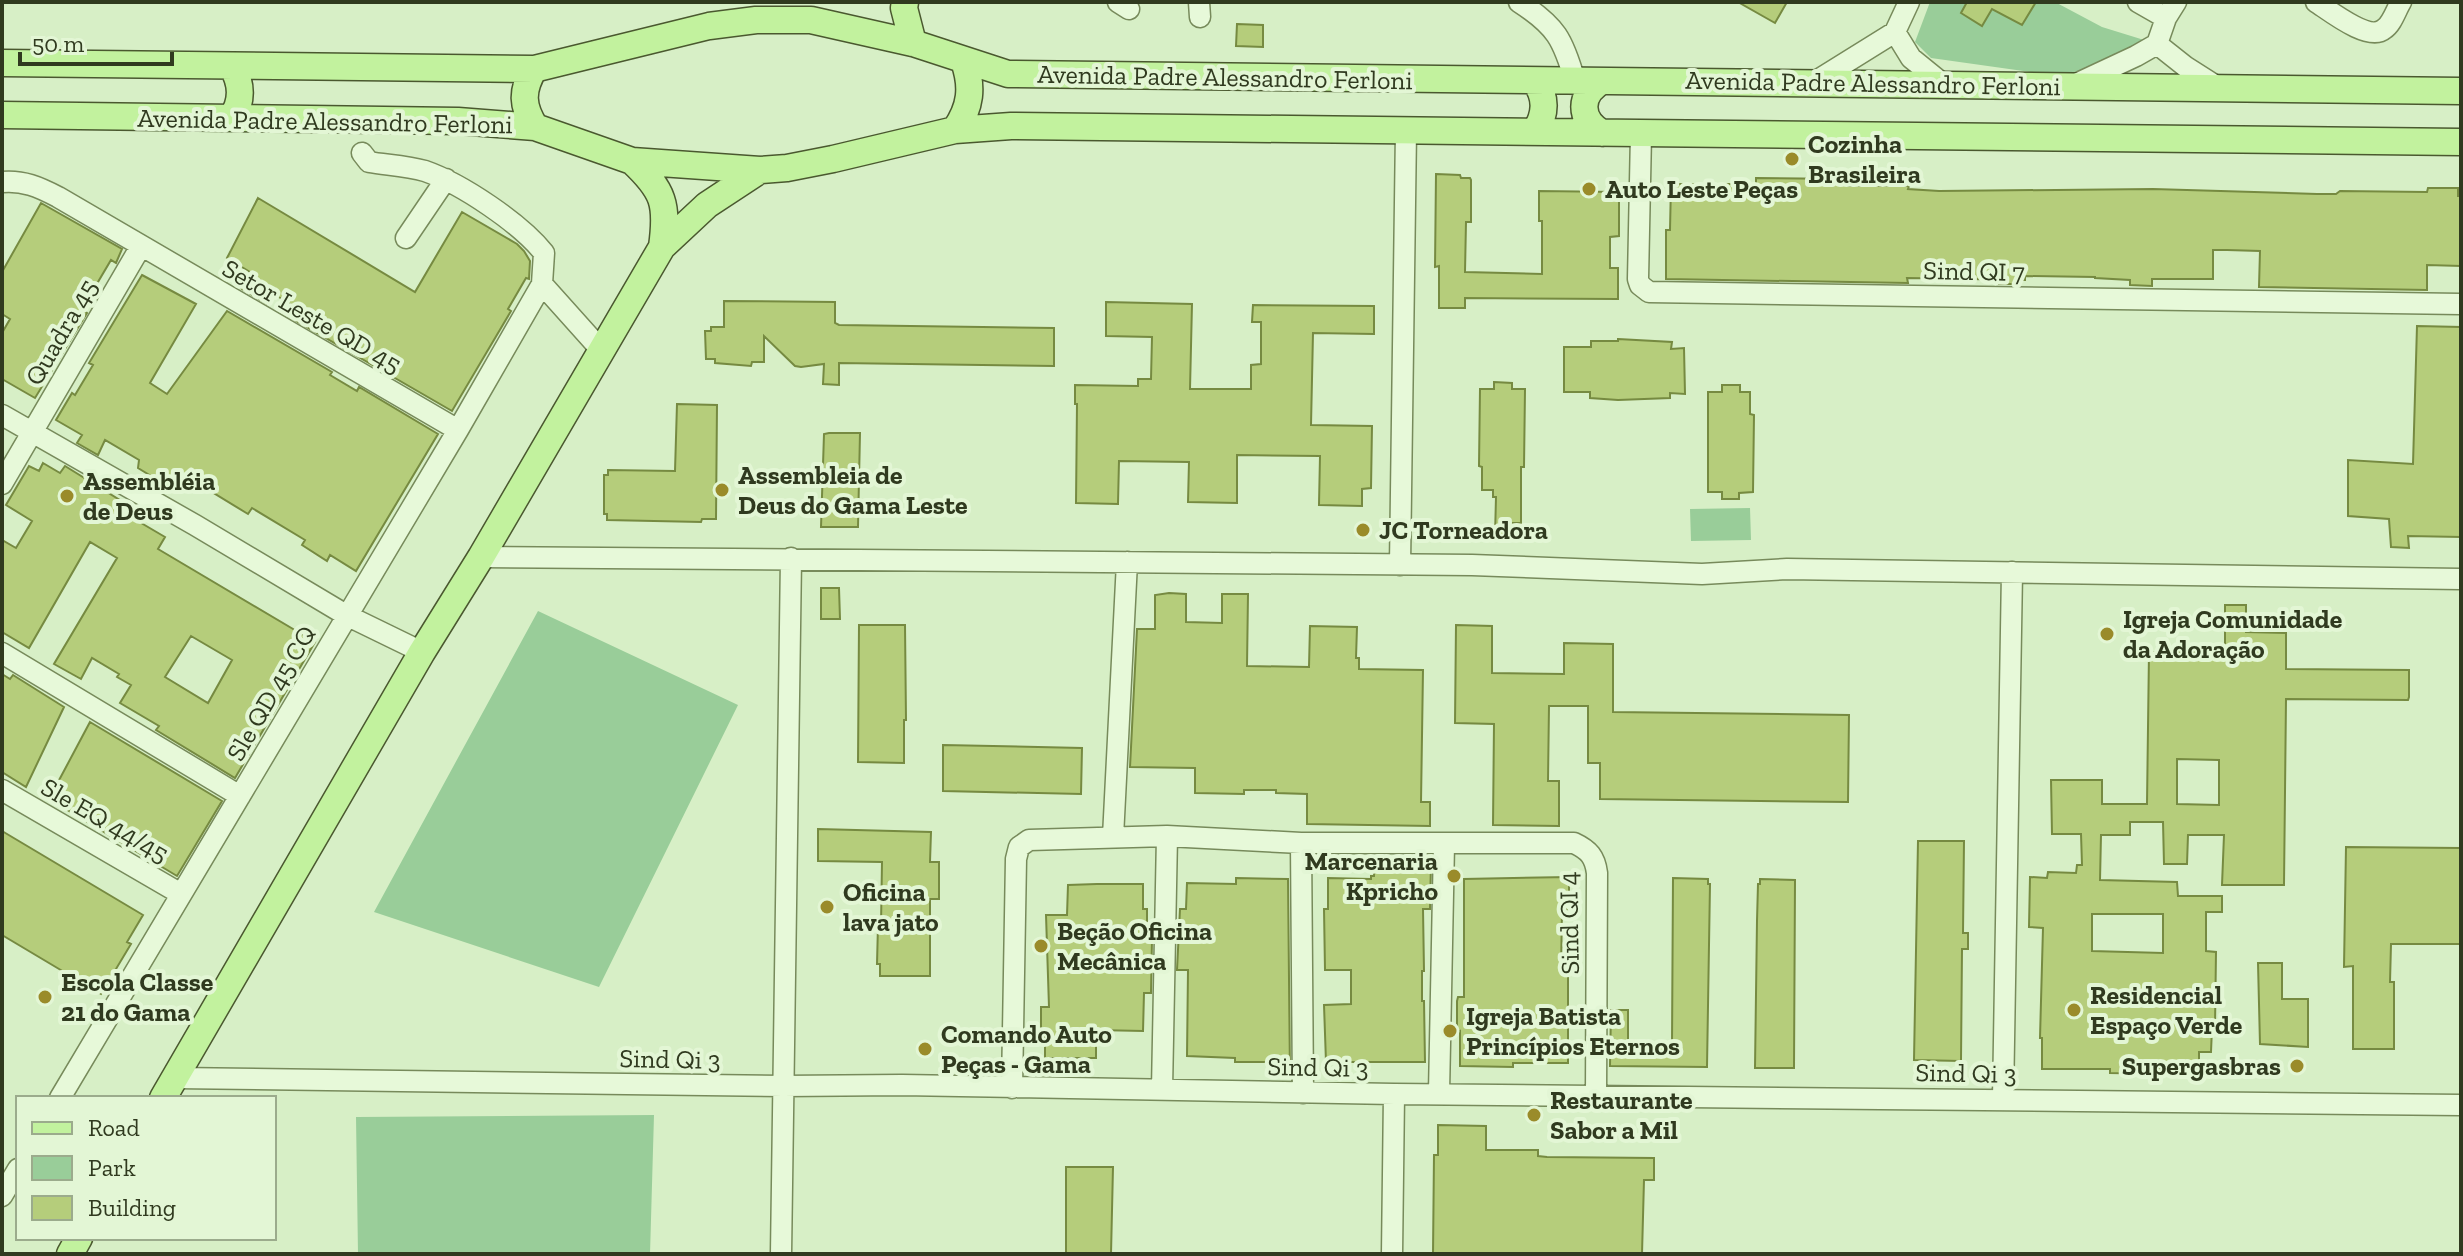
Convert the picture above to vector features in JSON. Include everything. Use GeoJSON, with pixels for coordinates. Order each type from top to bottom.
{"type":"FeatureCollection","features":[{"type":"Feature","properties":{"kind":"main road"},"geometry":{"type":"LineString","coordinates":[[756,20],[780,2]]}},
{"type":"Feature","properties":{"kind":"main road"},"geometry":{"type":"LineString","coordinates":[[905,2],[913,43]]}},
{"type":"Feature","properties":{"kind":"main road","name":"Avenida Padre Alessandro Ferloni"},"geometry":{"type":"LineString","coordinates":[[2,63],[534,69],[709,26],[756,20],[822,22],[913,43],[1008,74],[2461,91]]}},
{"type":"Feature","properties":{"kind":"main road"},"geometry":{"type":"LineString","coordinates":[[955,130],[968,106],[971,88],[964,61]]}},
{"type":"Feature","properties":{"kind":"main road"},"geometry":{"type":"LineString","coordinates":[[232,66],[240,84],[240,99],[232,118]]}},
{"type":"Feature","properties":{"kind":"main road"},"geometry":{"type":"LineString","coordinates":[[534,69],[523,97],[526,111],[535,127]]}},
{"type":"Feature","properties":{"kind":"main road"},"geometry":{"type":"LineString","coordinates":[[1535,81],[1544,96],[1545,107],[1535,132]]}},
{"type":"Feature","properties":{"kind":"main road"},"geometry":{"type":"LineString","coordinates":[[1602,81],[1587,93],[1584,108],[1586,119],[1602,133]]}},
{"type":"Feature","properties":{"kind":"main road","name":"Avenida Padre Alessandro Ferloni"},"geometry":{"type":"LineString","coordinates":[[2,115],[458,121],[535,127],[632,161],[760,170],[833,159],[955,130],[1011,126],[2461,142]]}},
{"type":"Feature","properties":{"kind":"main road"},"geometry":{"type":"LineString","coordinates":[[632,161],[647,175],[663,202],[666,217],[662,247]]}},
{"type":"Feature","properties":{"kind":"main road"},"geometry":{"type":"LineString","coordinates":[[169,1088],[662,247],[707,205],[760,170]]}},
{"type":"Feature","properties":{"kind":"street"},"geometry":{"type":"LineString","coordinates":[[1519,2],[1551,26],[1565,47],[1575,81]]}},
{"type":"Feature","properties":{"kind":"street"},"geometry":{"type":"LineString","coordinates":[[1813,83],[1895,32],[1909,2]]}},
{"type":"Feature","properties":{"kind":"street"},"geometry":{"type":"LineString","coordinates":[[2072,85],[2157,44],[2171,10],[2138,2]]}},
{"type":"Feature","properties":{"kind":"street"},"geometry":{"type":"LineString","coordinates":[[2316,2],[2358,28],[2382,32],[2401,2]]}},
{"type":"Feature","properties":{"kind":"street"},"geometry":{"type":"LineString","coordinates":[[1895,32],[1911,58],[1943,84]]}},
{"type":"Feature","properties":{"kind":"street"},"geometry":{"type":"LineString","coordinates":[[2157,44],[2219,88]]}},
{"type":"Feature","properties":{"kind":"street"},"geometry":{"type":"LineString","coordinates":[[1400,565],[1406,130]]}},
{"type":"Feature","properties":{"kind":"street","name":"Sind QI 7"},"geometry":{"type":"LineString","coordinates":[[1641,134],[1638,279],[1649,292],[2461,304]]}},
{"type":"Feature","properties":{"kind":"street"},"geometry":{"type":"LineString","coordinates":[[346,615],[542,284],[544,253],[532,239],[446,179],[421,170],[369,162],[362,153]]}},
{"type":"Feature","properties":{"kind":"street"},"geometry":{"type":"LineString","coordinates":[[406,238],[446,179]]}},
{"type":"Feature","properties":{"kind":"street","name":"Setor Leste QD 45"},"geometry":{"type":"LineString","coordinates":[[2,182],[14,181],[38,187],[458,430]]}},
{"type":"Feature","properties":{"kind":"street","name":"Quadra 45"},"geometry":{"type":"LineString","coordinates":[[2,484],[141,246]]}},
{"type":"Feature","properties":{"kind":"street"},"geometry":{"type":"LineString","coordinates":[[542,284],[602,351]]}},
{"type":"Feature","properties":{"kind":"street"},"geometry":{"type":"LineString","coordinates":[[2,415],[346,615],[422,652]]}},
{"type":"Feature","properties":{"kind":"street"},"geometry":{"type":"LineString","coordinates":[[481,557],[1400,565],[1702,574],[1787,569],[2461,579]]}},
{"type":"Feature","properties":{"kind":"street"},"geometry":{"type":"LineString","coordinates":[[781,1254],[791,558]]}},
{"type":"Feature","properties":{"kind":"street"},"geometry":{"type":"LineString","coordinates":[[1113,837],[1127,562]]}},
{"type":"Feature","properties":{"kind":"street"},"geometry":{"type":"LineString","coordinates":[[2003,1099],[2012,572]]}},
{"type":"Feature","properties":{"kind":"street","name":"Sle QD 45 CQ"},"geometry":{"type":"LineString","coordinates":[[61,1096],[346,615]]}},
{"type":"Feature","properties":{"kind":"street"},"geometry":{"type":"LineString","coordinates":[[2,653],[240,796]]}},
{"type":"Feature","properties":{"kind":"street","name":"Sle EQ 44/45"},"geometry":{"type":"LineString","coordinates":[[2,790],[181,894]]}},
{"type":"Feature","properties":{"kind":"street"},"geometry":{"type":"LineString","coordinates":[[1162,1089],[1167,836]]}},
{"type":"Feature","properties":{"kind":"street","name":"Sind QI 4"},"geometry":{"type":"LineString","coordinates":[[1012,1088],[1016,859],[1019,847],[1029,840],[1167,836],[1301,843],[1574,843],[1586,848],[1593,856],[1597,873],[1596,1095]]}},
{"type":"Feature","properties":{"kind":"street"},"geometry":{"type":"LineString","coordinates":[[1301,843],[1303,1093]]}},
{"type":"Feature","properties":{"kind":"street"},"geometry":{"type":"LineString","coordinates":[[1439,1093],[1444,844]]}},
{"type":"Feature","properties":{"kind":"street","name":"Sind Qi 3"},"geometry":{"type":"LineString","coordinates":[[169,1088],[902,1085],[1303,1093],[2461,1105]]}},
{"type":"Feature","properties":{"kind":"street"},"geometry":{"type":"LineString","coordinates":[[1392,1254],[1394,1094]]}},
{"type":"Feature","properties":{"kind":"street"},"geometry":{"type":"LineString","coordinates":[[2,1196],[16,1172]]}},
{"type":"Feature","properties":{"kind":"green space"},"geometry":{"type":"Polygon","coordinates":[[[1930,2],[2055,2],[2102,27],[2157,44],[2118,61],[2058,76],[1931,58],[1915,42],[1930,2]]]}},
{"type":"Feature","properties":{"kind":"green space"},"geometry":{"type":"Polygon","coordinates":[[[1750,508],[1751,540],[1691,541],[1690,509],[1750,508]]]}},
{"type":"Feature","properties":{"kind":"green space"},"geometry":{"type":"Polygon","coordinates":[[[538,611],[738,705],[599,987],[374,912],[538,611]]]}},
{"type":"Feature","properties":{"kind":"green space"},"geometry":{"type":"Polygon","coordinates":[[[654,1115],[650,1254],[358,1254],[356,1117],[654,1115]]]}},
{"type":"Feature","properties":{"kind":"building"},"geometry":{"type":"Polygon","coordinates":[[[1738,2],[1787,2],[1775,23],[1738,2]]]}},
{"type":"Feature","properties":{"kind":"building"},"geometry":{"type":"Polygon","coordinates":[[[1967,2],[2036,2],[2022,25],[1992,9],[1982,26],[1961,13],[1967,2]]]}},
{"type":"Feature","properties":{"kind":"building"},"geometry":{"type":"Polygon","coordinates":[[[1237,24],[1263,25],[1263,47],[1236,46],[1237,24]]]}},
{"type":"Feature","properties":{"kind":"building"},"geometry":{"type":"Polygon","coordinates":[[[1436,174],[1460,175],[1471,180],[1471,222],[1466,222],[1465,272],[1542,274],[1539,191],[1619,192],[1619,236],[1610,237],[1610,268],[1618,268],[1618,299],[1465,298],[1465,308],[1439,308],[1439,266],[1435,267],[1436,174]]]}},
{"type":"Feature","properties":{"kind":"building"},"geometry":{"type":"Polygon","coordinates":[[[1756,178],[1847,179],[1848,186],[1909,186],[1908,189],[1939,191],[2153,189],[2336,194],[2340,191],[2427,192],[2428,188],[2458,188],[2458,196],[2461,196],[2461,266],[2427,265],[2427,290],[2259,287],[2260,251],[2227,250],[2213,250],[2213,279],[2152,279],[2152,286],[2130,285],[2130,280],[2095,277],[2025,276],[2025,280],[2017,280],[2017,284],[1999,284],[1999,280],[1907,278],[1908,283],[1666,279],[1666,230],[1670,230],[1671,184],[1756,184],[1756,178]]]}},
{"type":"Feature","properties":{"kind":"building"},"geometry":{"type":"Polygon","coordinates":[[[258,198],[415,292],[462,212],[524,251],[530,261],[529,279],[526,278],[508,309],[511,311],[452,411],[293,319],[298,309],[274,294],[267,304],[241,288],[250,272],[227,258],[258,198]]]}},
{"type":"Feature","properties":{"kind":"building"},"geometry":{"type":"Polygon","coordinates":[[[41,203],[122,249],[116,263],[111,260],[82,309],[87,313],[35,398],[2,379],[2,333],[10,319],[2,314],[2,272],[41,203]]]}},
{"type":"Feature","properties":{"kind":"building"},"geometry":{"type":"Polygon","coordinates":[[[142,275],[196,304],[150,383],[167,394],[227,311],[332,372],[330,375],[357,391],[359,387],[438,434],[356,571],[330,555],[327,561],[302,545],[305,540],[252,508],[248,514],[197,483],[193,490],[166,474],[161,482],[138,468],[139,460],[105,440],[98,455],[77,443],[82,435],[56,420],[93,365],[89,363],[142,275]]]}},
{"type":"Feature","properties":{"kind":"building"},"geometry":{"type":"Polygon","coordinates":[[[724,301],[835,302],[835,323],[839,325],[1054,328],[1054,366],[839,363],[839,385],[823,384],[824,364],[795,366],[764,336],[764,362],[752,362],[751,366],[715,363],[715,359],[706,359],[705,331],[711,331],[711,327],[724,327],[724,301]]]}},
{"type":"Feature","properties":{"kind":"building"},"geometry":{"type":"Polygon","coordinates":[[[1106,302],[1192,304],[1190,389],[1251,389],[1251,365],[1261,364],[1261,322],[1252,322],[1253,305],[1374,306],[1374,334],[1313,333],[1311,425],[1372,426],[1371,488],[1362,489],[1362,506],[1319,505],[1320,456],[1237,455],[1237,503],[1188,502],[1189,462],[1119,461],[1118,504],[1076,503],[1075,385],[1138,386],[1138,379],[1151,379],[1152,337],[1106,336],[1106,302]]]}},
{"type":"Feature","properties":{"kind":"building"},"geometry":{"type":"Polygon","coordinates":[[[2417,326],[2461,327],[2461,537],[2408,536],[2409,548],[2391,547],[2389,519],[2348,516],[2348,460],[2413,464],[2417,326]]]}},
{"type":"Feature","properties":{"kind":"building"},"geometry":{"type":"Polygon","coordinates":[[[1591,341],[1672,342],[1671,349],[1684,348],[1685,394],[1670,393],[1670,398],[1618,400],[1590,398],[1590,392],[1564,392],[1564,347],[1591,347],[1591,341]]]}},
{"type":"Feature","properties":{"kind":"building"},"geometry":{"type":"Polygon","coordinates":[[[1494,382],[1512,383],[1512,389],[1525,389],[1521,523],[1513,523],[1513,536],[1495,536],[1496,497],[1493,497],[1493,490],[1482,490],[1482,467],[1479,466],[1480,389],[1494,389],[1494,382]]]}},
{"type":"Feature","properties":{"kind":"building"},"geometry":{"type":"Polygon","coordinates":[[[1722,385],[1740,385],[1740,392],[1750,392],[1750,414],[1754,415],[1753,492],[1739,493],[1739,499],[1722,499],[1722,492],[1708,492],[1708,392],[1722,392],[1722,385]]]}},
{"type":"Feature","properties":{"kind":"building"},"geometry":{"type":"Polygon","coordinates":[[[677,404],[717,405],[716,519],[702,519],[701,522],[607,520],[607,514],[604,514],[604,475],[608,475],[608,470],[675,471],[677,404]]]}},
{"type":"Feature","properties":{"kind":"building"},"geometry":{"type":"Polygon","coordinates":[[[860,433],[858,527],[821,527],[824,434],[860,433]]]}},
{"type":"Feature","properties":{"kind":"building"},"geometry":{"type":"Polygon","coordinates":[[[43,463],[60,473],[65,466],[136,510],[131,517],[165,537],[158,549],[315,642],[235,778],[156,730],[159,726],[120,703],[131,685],[117,677],[119,674],[92,658],[81,679],[54,664],[117,558],[90,542],[29,648],[2,632],[2,540],[16,548],[32,521],[6,505],[29,466],[39,471],[43,463]],[[191,636],[165,677],[208,703],[232,660],[191,636]]]}},
{"type":"Feature","properties":{"kind":"building"},"geometry":{"type":"Polygon","coordinates":[[[821,588],[839,588],[840,619],[821,619],[821,588]]]}},
{"type":"Feature","properties":{"kind":"building"},"geometry":{"type":"Polygon","coordinates":[[[1186,594],[1186,622],[1222,623],[1222,594],[1248,594],[1247,666],[1309,667],[1310,626],[1357,627],[1356,658],[1359,658],[1359,669],[1423,670],[1421,802],[1430,802],[1430,826],[1307,824],[1307,794],[1276,793],[1276,790],[1244,790],[1244,794],[1195,793],[1195,768],[1130,767],[1137,629],[1155,629],[1155,595],[1186,594]]]}},
{"type":"Feature","properties":{"kind":"building"},"geometry":{"type":"Polygon","coordinates":[[[2225,605],[2246,605],[2246,632],[2286,633],[2286,669],[2409,670],[2409,697],[2408,700],[2286,699],[2284,885],[2222,885],[2224,835],[2188,835],[2187,864],[2164,864],[2163,822],[2130,822],[2130,835],[2101,835],[2100,880],[2177,882],[2178,896],[2222,896],[2222,912],[2206,912],[2206,951],[2216,952],[2215,1028],[2212,1028],[2211,1052],[2199,1052],[2199,1065],[2159,1065],[2160,1074],[2110,1073],[2110,1069],[2042,1069],[2043,928],[2029,927],[2030,877],[2047,878],[2048,872],[2076,873],[2077,865],[2082,865],[2081,834],[2052,834],[2051,780],[2102,780],[2102,804],[2147,804],[2149,652],[2225,652],[2225,605]],[[2177,759],[2177,804],[2219,805],[2219,760],[2177,759]],[[2092,914],[2092,951],[2163,953],[2163,914],[2092,914]]]}},
{"type":"Feature","properties":{"kind":"building"},"geometry":{"type":"Polygon","coordinates":[[[859,625],[905,625],[904,763],[858,762],[859,625]]]}},
{"type":"Feature","properties":{"kind":"building"},"geometry":{"type":"Polygon","coordinates":[[[1456,625],[1492,626],[1492,673],[1564,674],[1564,643],[1613,644],[1613,712],[1849,715],[1848,802],[1600,799],[1600,763],[1588,763],[1588,706],[1549,706],[1548,781],[1559,781],[1559,826],[1493,825],[1494,724],[1455,723],[1456,625]]]}},
{"type":"Feature","properties":{"kind":"building"},"geometry":{"type":"Polygon","coordinates":[[[2,674],[10,679],[13,675],[64,707],[26,787],[2,772],[2,674]]]}},
{"type":"Feature","properties":{"kind":"building"},"geometry":{"type":"Polygon","coordinates":[[[90,722],[222,801],[177,876],[49,799],[90,722]]]}},
{"type":"Feature","properties":{"kind":"building"},"geometry":{"type":"Polygon","coordinates":[[[943,745],[1082,748],[1081,794],[943,791],[943,745]]]}},
{"type":"Feature","properties":{"kind":"building"},"geometry":{"type":"Polygon","coordinates":[[[818,829],[931,832],[930,862],[939,862],[939,899],[930,899],[930,976],[880,976],[880,964],[877,964],[882,862],[818,861],[818,829]]]}},
{"type":"Feature","properties":{"kind":"building"},"geometry":{"type":"Polygon","coordinates":[[[2,831],[143,915],[127,942],[131,944],[101,994],[2,935],[2,831]]]}},
{"type":"Feature","properties":{"kind":"building"},"geometry":{"type":"Polygon","coordinates":[[[1918,841],[1964,841],[1963,933],[1968,933],[1968,949],[1962,949],[1961,1061],[1914,1060],[1918,841]]]}},
{"type":"Feature","properties":{"kind":"building"},"geometry":{"type":"Polygon","coordinates":[[[2346,847],[2461,848],[2461,944],[2391,944],[2394,1049],[2353,1049],[2353,966],[2344,967],[2346,847]]]}},
{"type":"Feature","properties":{"kind":"building"},"geometry":{"type":"Polygon","coordinates":[[[1375,860],[1431,861],[1430,909],[1423,909],[1425,1062],[1326,1062],[1324,1005],[1351,1004],[1351,970],[1325,970],[1324,909],[1328,909],[1328,878],[1371,879],[1375,860]]]}},
{"type":"Feature","properties":{"kind":"building"},"geometry":{"type":"Polygon","coordinates":[[[1569,877],[1569,909],[1562,910],[1561,970],[1568,970],[1568,1063],[1513,1063],[1513,1067],[1460,1066],[1457,1001],[1458,997],[1464,997],[1464,879],[1569,877]]]}},
{"type":"Feature","properties":{"kind":"building"},"geometry":{"type":"Polygon","coordinates":[[[1236,878],[1288,879],[1290,1077],[1273,1077],[1273,1069],[1268,1069],[1268,1062],[1235,1062],[1235,1058],[1187,1056],[1188,970],[1177,970],[1180,909],[1186,909],[1187,883],[1236,884],[1236,878]]]}},
{"type":"Feature","properties":{"kind":"building"},"geometry":{"type":"Polygon","coordinates":[[[1673,878],[1708,879],[1710,884],[1707,1067],[1610,1066],[1611,1010],[1628,1010],[1628,1043],[1672,1044],[1673,878]]]}},
{"type":"Feature","properties":{"kind":"building"},"geometry":{"type":"Polygon","coordinates":[[[1760,879],[1795,880],[1794,1068],[1755,1068],[1760,879]]]}},
{"type":"Feature","properties":{"kind":"building"},"geometry":{"type":"Polygon","coordinates":[[[1143,884],[1147,939],[1152,939],[1151,993],[1144,993],[1143,1031],[1096,1030],[1096,1058],[1045,1058],[1041,1007],[1049,1007],[1046,915],[1067,915],[1068,885],[1143,884]]]}},
{"type":"Feature","properties":{"kind":"building"},"geometry":{"type":"Polygon","coordinates":[[[2258,963],[2282,963],[2282,999],[2308,999],[2308,1047],[2260,1044],[2258,963]]]}},
{"type":"Feature","properties":{"kind":"building"},"geometry":{"type":"Polygon","coordinates":[[[1438,1125],[1486,1126],[1486,1150],[1538,1150],[1538,1156],[1547,1157],[1654,1158],[1654,1180],[1644,1180],[1642,1254],[1433,1254],[1434,1155],[1438,1155],[1438,1125]]]}},
{"type":"Feature","properties":{"kind":"building"},"geometry":{"type":"Polygon","coordinates":[[[1066,1167],[1113,1167],[1111,1254],[1066,1254],[1066,1167]]]}},
{"type":"Feature","properties":{"kind":"place","name":"Cozinha Brasileira"},"geometry":{"type":"Point","coordinates":[1792,159]}},
{"type":"Feature","properties":{"kind":"place","name":"Auto Leste Peças"},"geometry":{"type":"Point","coordinates":[1589,189]}},
{"type":"Feature","properties":{"kind":"place","name":"Assembleia de Deus do Gama Leste"},"geometry":{"type":"Point","coordinates":[722,490]}},
{"type":"Feature","properties":{"kind":"place","name":"Assembléia de Deus"},"geometry":{"type":"Point","coordinates":[67,496]}},
{"type":"Feature","properties":{"kind":"place","name":"JC Torneadora"},"geometry":{"type":"Point","coordinates":[1363,530]}},
{"type":"Feature","properties":{"kind":"place","name":"Igreja Comunidade da Adoração"},"geometry":{"type":"Point","coordinates":[2107,634]}},
{"type":"Feature","properties":{"kind":"place","name":"Marcenaria Kpricho"},"geometry":{"type":"Point","coordinates":[1454,876]}},
{"type":"Feature","properties":{"kind":"place","name":"Oficina lava jato"},"geometry":{"type":"Point","coordinates":[827,907]}},
{"type":"Feature","properties":{"kind":"place","name":"Beção Oficina Mecânica"},"geometry":{"type":"Point","coordinates":[1041,946]}},
{"type":"Feature","properties":{"kind":"place","name":"Escola Classe 21 do Gama"},"geometry":{"type":"Point","coordinates":[45,997]}},
{"type":"Feature","properties":{"kind":"place","name":"Residencial Espaço Verde"},"geometry":{"type":"Point","coordinates":[2074,1010]}},
{"type":"Feature","properties":{"kind":"place","name":"Igreja Batista Princípios Eternos"},"geometry":{"type":"Point","coordinates":[1450,1031]}},
{"type":"Feature","properties":{"kind":"place","name":"Comando Auto Peças - Gama"},"geometry":{"type":"Point","coordinates":[925,1049]}},
{"type":"Feature","properties":{"kind":"place","name":"Supergasbras"},"geometry":{"type":"Point","coordinates":[2297,1066]}},
{"type":"Feature","properties":{"kind":"place","name":"Restaurante Sabor a Mil"},"geometry":{"type":"Point","coordinates":[1534,1115]}}]}
